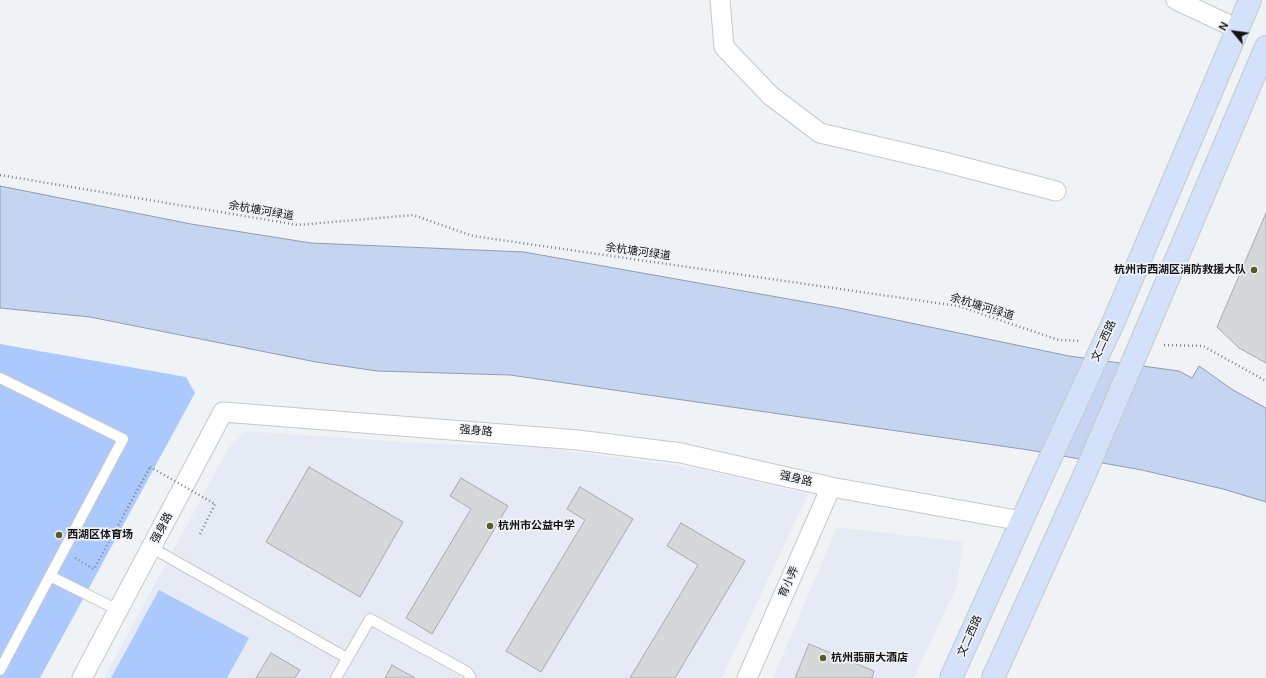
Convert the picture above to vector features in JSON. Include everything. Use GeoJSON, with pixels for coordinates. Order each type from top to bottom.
{"type":"FeatureCollection","features":[{"type":"Feature","properties":{"kind":"main road","name":"文二西路"},"geometry":{"type":"LineString","coordinates":[[951,678],[1113,323],[1250,0]]}},
{"type":"Feature","properties":{"kind":"main road"},"geometry":{"type":"LineString","coordinates":[[993,678],[1084,476],[1153,335],[1266,47]]}},
{"type":"Feature","properties":{"kind":"street"},"geometry":{"type":"LineString","coordinates":[[720,0],[724,47],[772,96],[820,133],[944,162],[1056,191]]}},
{"type":"Feature","properties":{"kind":"street"},"geometry":{"type":"LineString","coordinates":[[1176,0],[1238,28]]}},
{"type":"Feature","properties":{"kind":"street","name":"强身路"},"geometry":{"type":"LineString","coordinates":[[82,678],[223,412],[578,440],[681,453],[831,487],[1022,521]]}},
{"type":"Feature","properties":{"kind":"street","name":"育小弄"},"geometry":{"type":"LineString","coordinates":[[747,678],[831,487]]}},
{"type":"Feature","properties":{"kind":"lane"},"geometry":{"type":"LineString","coordinates":[[0,378],[123,439],[0,670]]}},
{"type":"Feature","properties":{"kind":"lane"},"geometry":{"type":"LineString","coordinates":[[152,548],[347,658]]}},
{"type":"Feature","properties":{"kind":"lane"},"geometry":{"type":"LineString","coordinates":[[50,576],[118,610]]}},
{"type":"Feature","properties":{"kind":"lane"},"geometry":{"type":"LineString","coordinates":[[336,678],[370,618],[467,672],[471,678]]}},
{"type":"Feature","properties":{"kind":"path","name":"余杭塘河绿道"},"geometry":{"type":"LineString","coordinates":[[0,175],[298,225],[413,215],[473,236],[958,306],[1059,340],[1089,341]]}},
{"type":"Feature","properties":{"kind":"path"},"geometry":{"type":"LineString","coordinates":[[1153,335],[1204,346],[1266,381]]}},
{"type":"Feature","properties":{"kind":"path"},"geometry":{"type":"LineString","coordinates":[[63,552],[94,569],[150,466],[215,504],[200,534]]}},
{"type":"Feature","properties":{"kind":"shaded area"},"geometry":{"type":"Polygon","coordinates":[[[0,186],[191,224],[311,243],[524,252],[839,308],[1069,356],[1179,371],[1192,378],[1199,366],[1233,390],[1266,408],[1266,502],[1223,489],[1142,470],[1029,450],[510,375],[377,371],[316,362],[90,317],[0,308],[0,186]]]}},
{"type":"Feature","properties":{"kind":"shaded area","name":"西湖区体育场"},"geometry":{"type":"Polygon","coordinates":[[[0,344],[186,377],[195,393],[40,678],[0,678],[0,344]]]}},
{"type":"Feature","properties":{"kind":"shaded area","name":"杭州市公益中学"},"geometry":{"type":"Polygon","coordinates":[[[246,431],[417,443],[538,447],[695,468],[808,494],[722,678],[104,678],[228,449],[246,431]]]}},
{"type":"Feature","properties":{"kind":"shaded area"},"geometry":{"type":"Polygon","coordinates":[[[837,527],[963,542],[956,588],[914,678],[773,678],[837,527]]]}},
{"type":"Feature","properties":{"kind":"shaded area"},"geometry":{"type":"Polygon","coordinates":[[[159,590],[249,638],[227,678],[111,678],[159,590]]]}},
{"type":"Feature","properties":{"kind":"building","name":"杭州市西湖区消防救援大队"},"geometry":{"type":"Polygon","coordinates":[[[1266,213],[1266,363],[1239,348],[1217,327],[1266,213]]]}},
{"type":"Feature","properties":{"kind":"building"},"geometry":{"type":"Polygon","coordinates":[[[309,467],[403,522],[360,597],[266,542],[309,467]]]}},
{"type":"Feature","properties":{"kind":"building"},"geometry":{"type":"Polygon","coordinates":[[[461,478],[508,506],[432,634],[406,618],[471,509],[450,496],[461,478]]]}},
{"type":"Feature","properties":{"kind":"building"},"geometry":{"type":"Polygon","coordinates":[[[580,487],[633,519],[541,672],[506,651],[585,520],[567,509],[580,487]]]}},
{"type":"Feature","properties":{"kind":"building"},"geometry":{"type":"Polygon","coordinates":[[[681,523],[745,561],[675,678],[630,678],[698,565],[667,546],[681,523]]]}},
{"type":"Feature","properties":{"kind":"building","name":"杭州翡丽大酒店"},"geometry":{"type":"Polygon","coordinates":[[[809,644],[874,671],[872,678],[795,678],[809,644]]]}},
{"type":"Feature","properties":{"kind":"building"},"geometry":{"type":"Polygon","coordinates":[[[271,653],[300,670],[295,678],[256,678],[271,653]]]}},
{"type":"Feature","properties":{"kind":"building"},"geometry":{"type":"Polygon","coordinates":[[[392,665],[415,678],[385,678],[392,665]]]}},
{"type":"Feature","properties":{"kind":"place","name":"杭州市西湖区消防救援大队"},"geometry":{"type":"Point","coordinates":[1254,270]}},
{"type":"Feature","properties":{"kind":"place","name":"杭州市公益中学"},"geometry":{"type":"Point","coordinates":[490,526]}},
{"type":"Feature","properties":{"kind":"place","name":"西湖区体育场"},"geometry":{"type":"Point","coordinates":[59,535]}},
{"type":"Feature","properties":{"kind":"place","name":"杭州翡丽大酒店"},"geometry":{"type":"Point","coordinates":[823,658]}}]}
